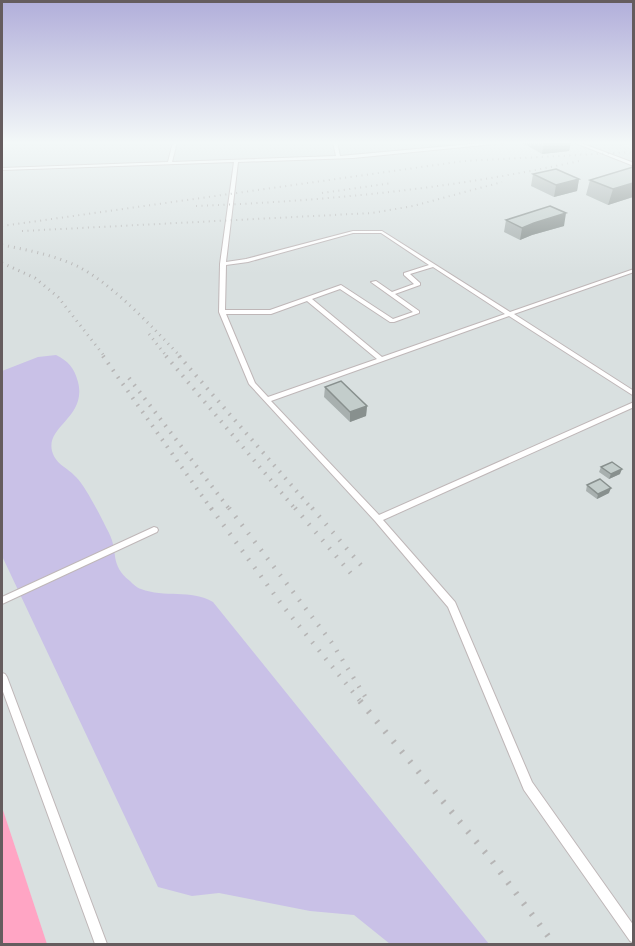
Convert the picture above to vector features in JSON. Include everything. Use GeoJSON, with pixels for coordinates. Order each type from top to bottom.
{"type":"FeatureCollection","features":[{"type":"Feature","properties":{"kind":"lane"},"geometry":{"type":"LineString","coordinates":[[233,186],[224,264],[222,312],[252,384],[378,519],[452,605],[528,786],[631,929]]}},
{"type":"Feature","properties":{"kind":"lane"},"geometry":{"type":"LineString","coordinates":[[224,264],[246,261],[353,232],[382,232],[633,394]]}},
{"type":"Feature","properties":{"kind":"lane"},"geometry":{"type":"LineString","coordinates":[[391,294],[418,284],[406,274],[433,266]]}},
{"type":"Feature","properties":{"kind":"lane"},"geometry":{"type":"LineString","coordinates":[[267,400],[633,270]]}},
{"type":"Feature","properties":{"kind":"lane"},"geometry":{"type":"LineString","coordinates":[[222,312],[271,312],[340,287],[392,321],[417,312],[374,282]]}},
{"type":"Feature","properties":{"kind":"lane"},"geometry":{"type":"LineString","coordinates":[[308,299],[381,359]]}},
{"type":"Feature","properties":{"kind":"lane"},"geometry":{"type":"LineString","coordinates":[[378,519],[633,404]]}},
{"type":"Feature","properties":{"kind":"lane"},"geometry":{"type":"LineString","coordinates":[[2,601],[154,530]]}},
{"type":"Feature","properties":{"kind":"lane"},"geometry":{"type":"LineString","coordinates":[[2,677],[101,945]]}},
{"type":"Feature","properties":{"kind":"shaded area"},"geometry":{"type":"Polygon","coordinates":[[[2,186],[634,186],[633,944],[2,944],[2,186]]]}},
{"type":"Feature","properties":{"kind":"shaded area"},"geometry":{"type":"Polygon","coordinates":[[[56,355],[67,362],[75,372],[79,394],[72,413],[55,435],[52,451],[56,460],[76,477],[89,495],[112,540],[117,564],[123,575],[135,586],[150,592],[196,596],[213,602],[489,944],[390,944],[354,915],[310,911],[219,893],[192,896],[158,887],[2,556],[2,371],[38,357],[56,355]]]}},
{"type":"Feature","properties":{"kind":"shaded area"},"geometry":{"type":"Polygon","coordinates":[[[2,807],[47,944],[2,944],[2,807]]]}},
{"type":"Feature","properties":{"kind":"building"},"geometry":{"type":"Polygon","coordinates":[[[606,186],[623,186],[613,189],[606,186]]]}},
{"type":"Feature","properties":{"kind":"building"},"geometry":{"type":"Polygon","coordinates":[[[550,206],[566,213],[522,228],[506,220],[550,206]]]}},
{"type":"Feature","properties":{"kind":"building"},"geometry":{"type":"Polygon","coordinates":[[[341,381],[367,406],[350,412],[325,387],[341,381]]]}},
{"type":"Feature","properties":{"kind":"building"},"geometry":{"type":"Polygon","coordinates":[[[612,462],[622,469],[611,474],[601,467],[612,462]]]}},
{"type":"Feature","properties":{"kind":"building"},"geometry":{"type":"Polygon","coordinates":[[[600,479],[611,488],[598,494],[587,485],[600,479]]]}},
{"type":"Feature","properties":{"kind":"railway"},"geometry":{"type":"LineString","coordinates":[[2,226],[285,186]]}},
{"type":"Feature","properties":{"kind":"railway"},"geometry":{"type":"LineString","coordinates":[[322,193],[370,186]]}},
{"type":"Feature","properties":{"kind":"railway"},"geometry":{"type":"LineString","coordinates":[[196,206],[292,201],[435,186]]}},
{"type":"Feature","properties":{"kind":"railway"},"geometry":{"type":"LineString","coordinates":[[22,231],[372,213],[413,206],[487,186]]}},
{"type":"Feature","properties":{"kind":"railway"},"geometry":{"type":"LineString","coordinates":[[2,245],[59,259],[91,274],[132,308],[181,357]]}},
{"type":"Feature","properties":{"kind":"railway"},"geometry":{"type":"LineString","coordinates":[[2,263],[35,278],[58,297],[105,357]]}},
{"type":"Feature","properties":{"kind":"railway"},"geometry":{"type":"LineString","coordinates":[[149,334],[167,357]]}},
{"type":"Feature","properties":{"kind":"railway"},"geometry":{"type":"LineString","coordinates":[[103,356],[212,510]]}},
{"type":"Feature","properties":{"kind":"railway"},"geometry":{"type":"LineString","coordinates":[[166,356],[296,510]]}},
{"type":"Feature","properties":{"kind":"railway"},"geometry":{"type":"LineString","coordinates":[[179,356],[313,510]]}},
{"type":"Feature","properties":{"kind":"railway"},"geometry":{"type":"LineString","coordinates":[[129,378],[230,510]]}},
{"type":"Feature","properties":{"kind":"railway"},"geometry":{"type":"LineString","coordinates":[[211,508],[282,605],[361,702]]}},
{"type":"Feature","properties":{"kind":"railway"},"geometry":{"type":"LineString","coordinates":[[229,508],[332,643],[366,698]]}},
{"type":"Feature","properties":{"kind":"railway"},"geometry":{"type":"LineString","coordinates":[[295,508],[354,577]]}},
{"type":"Feature","properties":{"kind":"railway"},"geometry":{"type":"LineString","coordinates":[[312,508],[366,571]]}},
{"type":"Feature","properties":{"kind":"railway"},"geometry":{"type":"LineString","coordinates":[[360,701],[489,857],[554,944]]}}]}
